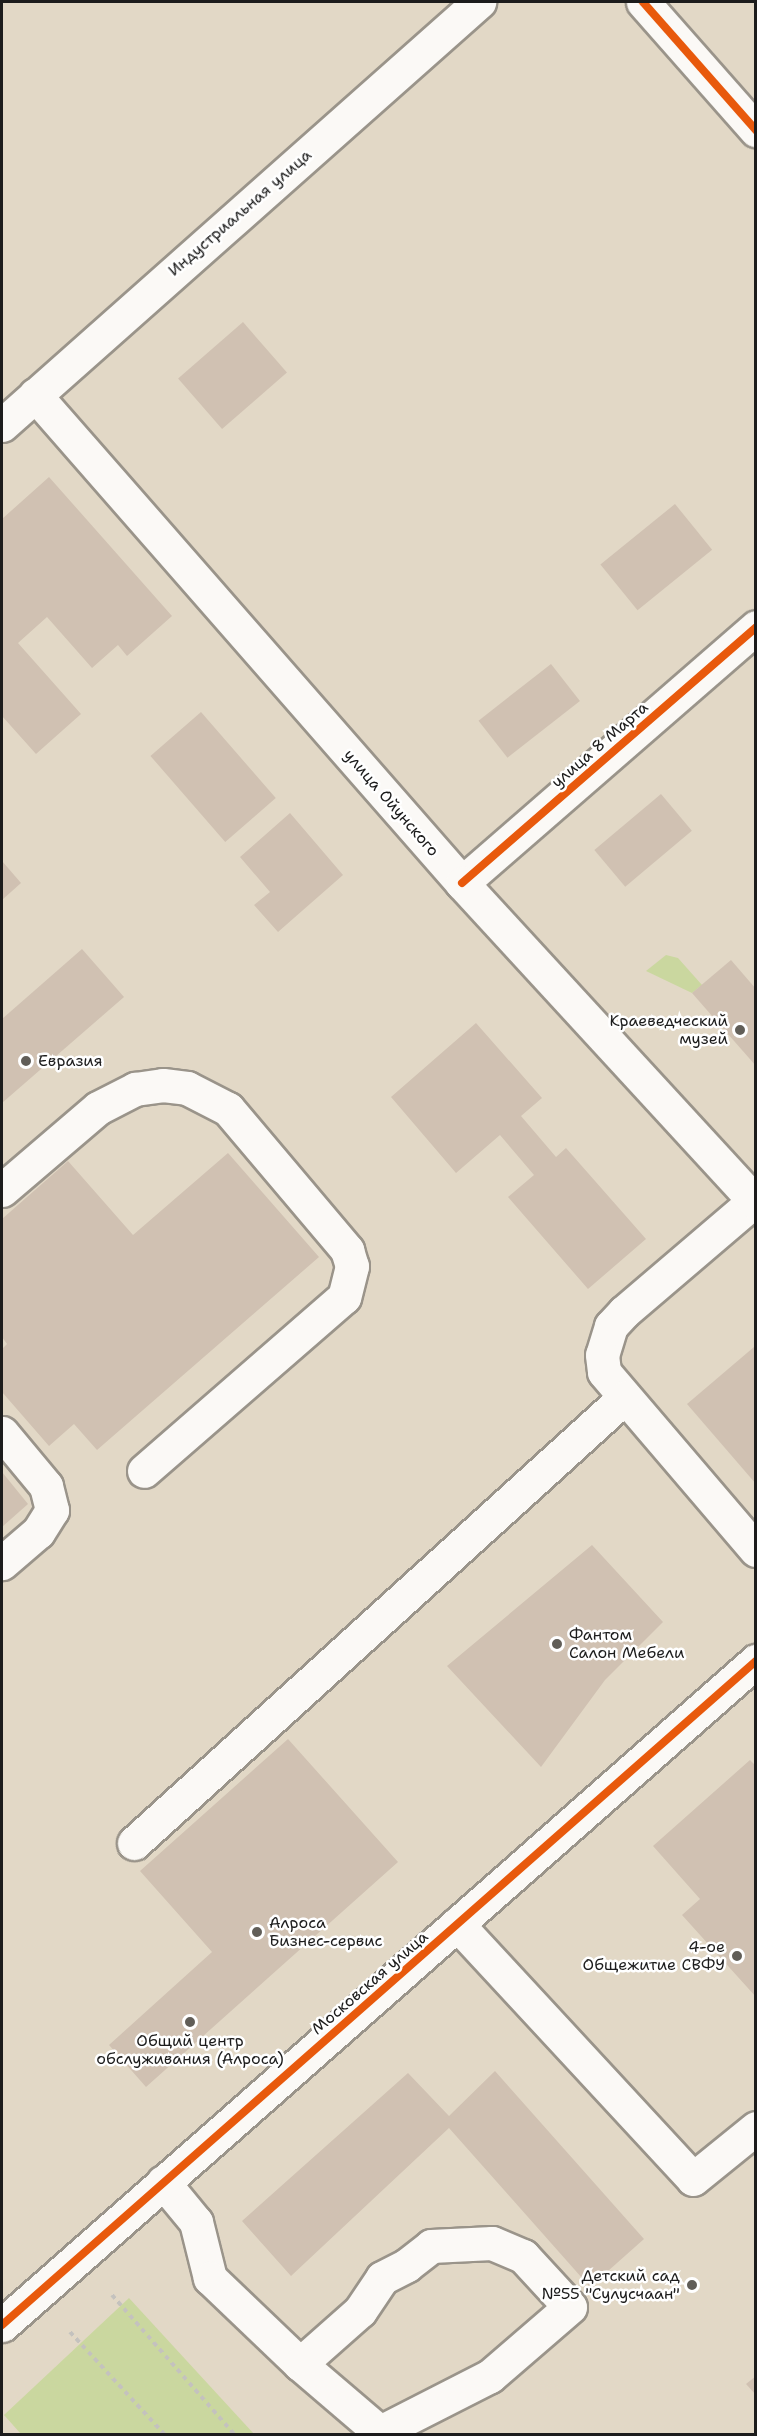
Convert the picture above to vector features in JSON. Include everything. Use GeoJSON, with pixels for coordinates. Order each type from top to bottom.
{"type":"FeatureCollection","features":[{"type":"Feature","properties":{"kind":"main road","name":"Индустриальная улица"},"geometry":{"type":"LineString","coordinates":[[2,425],[479,2]]}},
{"type":"Feature","properties":{"kind":"main road"},"geometry":{"type":"LineString","coordinates":[[644,2],[756,130]]}},
{"type":"Feature","properties":{"kind":"main road","name":"улица Ойунского"},"geometry":{"type":"LineString","coordinates":[[35,394],[462,884],[755,1202]]}},
{"type":"Feature","properties":{"kind":"main road","name":"улица 8 Марта"},"geometry":{"type":"LineString","coordinates":[[462,884],[756,627]]}},
{"type":"Feature","properties":{"kind":"main road"},"geometry":{"type":"LineString","coordinates":[[2,1190],[98,1108],[135,1089],[163,1085],[187,1088],[228,1109],[347,1250],[352,1266],[344,1297],[144,1471]]}},
{"type":"Feature","properties":{"kind":"main road"},"geometry":{"type":"LineString","coordinates":[[755,1202],[611,1326],[602,1355],[604,1372],[756,1550]]}},
{"type":"Feature","properties":{"kind":"main road"},"geometry":{"type":"LineString","coordinates":[[134,1843],[625,1397]]}},
{"type":"Feature","properties":{"kind":"main road"},"geometry":{"type":"LineString","coordinates":[[2,1433],[46,1486],[52,1510],[38,1532],[2,1563]]}},
{"type":"Feature","properties":{"kind":"main road","name":"Московская улица"},"geometry":{"type":"LineString","coordinates":[[2,2325],[756,1661]]}},
{"type":"Feature","properties":{"kind":"main road"},"geometry":{"type":"LineString","coordinates":[[457,1924],[693,2179],[756,2128]]}},
{"type":"Feature","properties":{"kind":"main road"},"geometry":{"type":"LineString","coordinates":[[163,2182],[196,2222],[210,2278],[300,2364],[381,2433],[490,2376],[570,2307],[523,2256],[492,2243],[431,2246],[407,2265],[382,2278],[360,2311],[300,2364]]}},
{"type":"Feature","properties":{"kind":"path"},"geometry":{"type":"LineString","coordinates":[[112,2295],[234,2434]]}},
{"type":"Feature","properties":{"kind":"path"},"geometry":{"type":"LineString","coordinates":[[70,2332],[164,2434]]}},
{"type":"Feature","properties":{"kind":"green space"},"geometry":{"type":"Polygon","coordinates":[[[666,955],[678,958],[702,985],[692,993],[646,971],[666,955]]]}},
{"type":"Feature","properties":{"kind":"green space"},"geometry":{"type":"Polygon","coordinates":[[[129,2298],[254,2434],[21,2434],[4,2415],[129,2298]]]}},
{"type":"Feature","properties":{"kind":"building"},"geometry":{"type":"Polygon","coordinates":[[[243,322],[287,373],[222,429],[178,378],[243,322]]]}},
{"type":"Feature","properties":{"kind":"building"},"geometry":{"type":"Polygon","coordinates":[[[49,477],[172,616],[127,656],[118,645],[92,668],[47,617],[18,643],[81,714],[36,754],[2,716],[2,519],[49,477]]]}},
{"type":"Feature","properties":{"kind":"building"},"geometry":{"type":"Polygon","coordinates":[[[675,504],[712,550],[638,610],[600,564],[675,504]]]}},
{"type":"Feature","properties":{"kind":"building"},"geometry":{"type":"Polygon","coordinates":[[[551,664],[580,701],[507,758],[479,721],[551,664]]]}},
{"type":"Feature","properties":{"kind":"building"},"geometry":{"type":"Polygon","coordinates":[[[201,712],[276,798],[225,842],[150,756],[201,712]]]}},
{"type":"Feature","properties":{"kind":"building"},"geometry":{"type":"Polygon","coordinates":[[[661,794],[692,831],[625,887],[594,850],[661,794]]]}},
{"type":"Feature","properties":{"kind":"building"},"geometry":{"type":"Polygon","coordinates":[[[290,813],[343,875],[278,932],[254,905],[270,892],[240,857],[290,813]]]}},
{"type":"Feature","properties":{"kind":"building"},"geometry":{"type":"Polygon","coordinates":[[[2,861],[21,883],[2,900],[2,861]]]}},
{"type":"Feature","properties":{"kind":"building","name":"Евразия"},"geometry":{"type":"Polygon","coordinates":[[[82,949],[124,997],[2,1103],[2,1019],[82,949]]]}},
{"type":"Feature","properties":{"kind":"building","name":"Краеведческий музей"},"geometry":{"type":"Polygon","coordinates":[[[731,960],[756,989],[756,1066],[692,993],[731,960]]]}},
{"type":"Feature","properties":{"kind":"building"},"geometry":{"type":"Polygon","coordinates":[[[476,1023],[542,1098],[521,1116],[556,1157],[566,1148],[646,1239],[588,1289],[508,1197],[534,1175],[500,1135],[456,1173],[391,1097],[476,1023]]]}},
{"type":"Feature","properties":{"kind":"building"},"geometry":{"type":"Polygon","coordinates":[[[228,1153],[319,1257],[97,1450],[74,1424],[49,1446],[2,1392],[2,1349],[7,1344],[2,1337],[2,1219],[68,1161],[133,1235],[228,1153]]]}},
{"type":"Feature","properties":{"kind":"building"},"geometry":{"type":"Polygon","coordinates":[[[754,1347],[756,1348],[756,1484],[687,1404],[754,1347]]]}},
{"type":"Feature","properties":{"kind":"building"},"geometry":{"type":"Polygon","coordinates":[[[2,1472],[28,1504],[2,1527],[2,1472]]]}},
{"type":"Feature","properties":{"kind":"building","name":"Фантом Салон Мебели"},"geometry":{"type":"Polygon","coordinates":[[[592,1545],[663,1622],[605,1680],[541,1767],[447,1666],[592,1545]]]}},
{"type":"Feature","properties":{"kind":"building","name":"Алроса Бизнес-сервис"},"geometry":{"type":"Polygon","coordinates":[[[288,1739],[398,1862],[146,2087],[109,2045],[212,1952],[140,1871],[288,1739]]]}},
{"type":"Feature","properties":{"kind":"building"},"geometry":{"type":"Polygon","coordinates":[[[750,1760],[756,1766],[756,1997],[682,1915],[700,1899],[653,1846],[750,1760]]]}},
{"type":"Feature","properties":{"kind":"building"},"geometry":{"type":"Polygon","coordinates":[[[495,2071],[644,2239],[590,2287],[449,2128],[291,2276],[242,2221],[408,2073],[449,2116],[495,2071]]]}},
{"type":"Feature","properties":{"kind":"building"},"geometry":{"type":"Polygon","coordinates":[[[756,2376],[756,2395],[746,2384],[756,2376]]]}},
{"type":"Feature","properties":{"kind":"cycle path"},"geometry":{"type":"LineString","coordinates":[[643,2],[756,130]]}},
{"type":"Feature","properties":{"kind":"cycle path"},"geometry":{"type":"LineString","coordinates":[[462,883],[756,627]]}},
{"type":"Feature","properties":{"kind":"cycle path"},"geometry":{"type":"LineString","coordinates":[[2,2325],[756,1661]]}},
{"type":"Feature","properties":{"kind":"place","name":"Краеведческий музей"},"geometry":{"type":"Point","coordinates":[740,1030]}},
{"type":"Feature","properties":{"kind":"place","name":"Евразия"},"geometry":{"type":"Point","coordinates":[26,1061]}},
{"type":"Feature","properties":{"kind":"place","name":"Фантом Салон Мебели"},"geometry":{"type":"Point","coordinates":[557,1644]}},
{"type":"Feature","properties":{"kind":"place","name":"Алроса Бизнес-сервис"},"geometry":{"type":"Point","coordinates":[257,1932]}},
{"type":"Feature","properties":{"kind":"place","name":"4-ое Общежитие СВФУ"},"geometry":{"type":"Point","coordinates":[737,1956]}},
{"type":"Feature","properties":{"kind":"place","name":"Общий центр обслуживания (Алроса)"},"geometry":{"type":"Point","coordinates":[190,2022]}},
{"type":"Feature","properties":{"kind":"place","name":"Детский сад №55 \"Сулусчаан\""},"geometry":{"type":"Point","coordinates":[692,2285]}}]}
